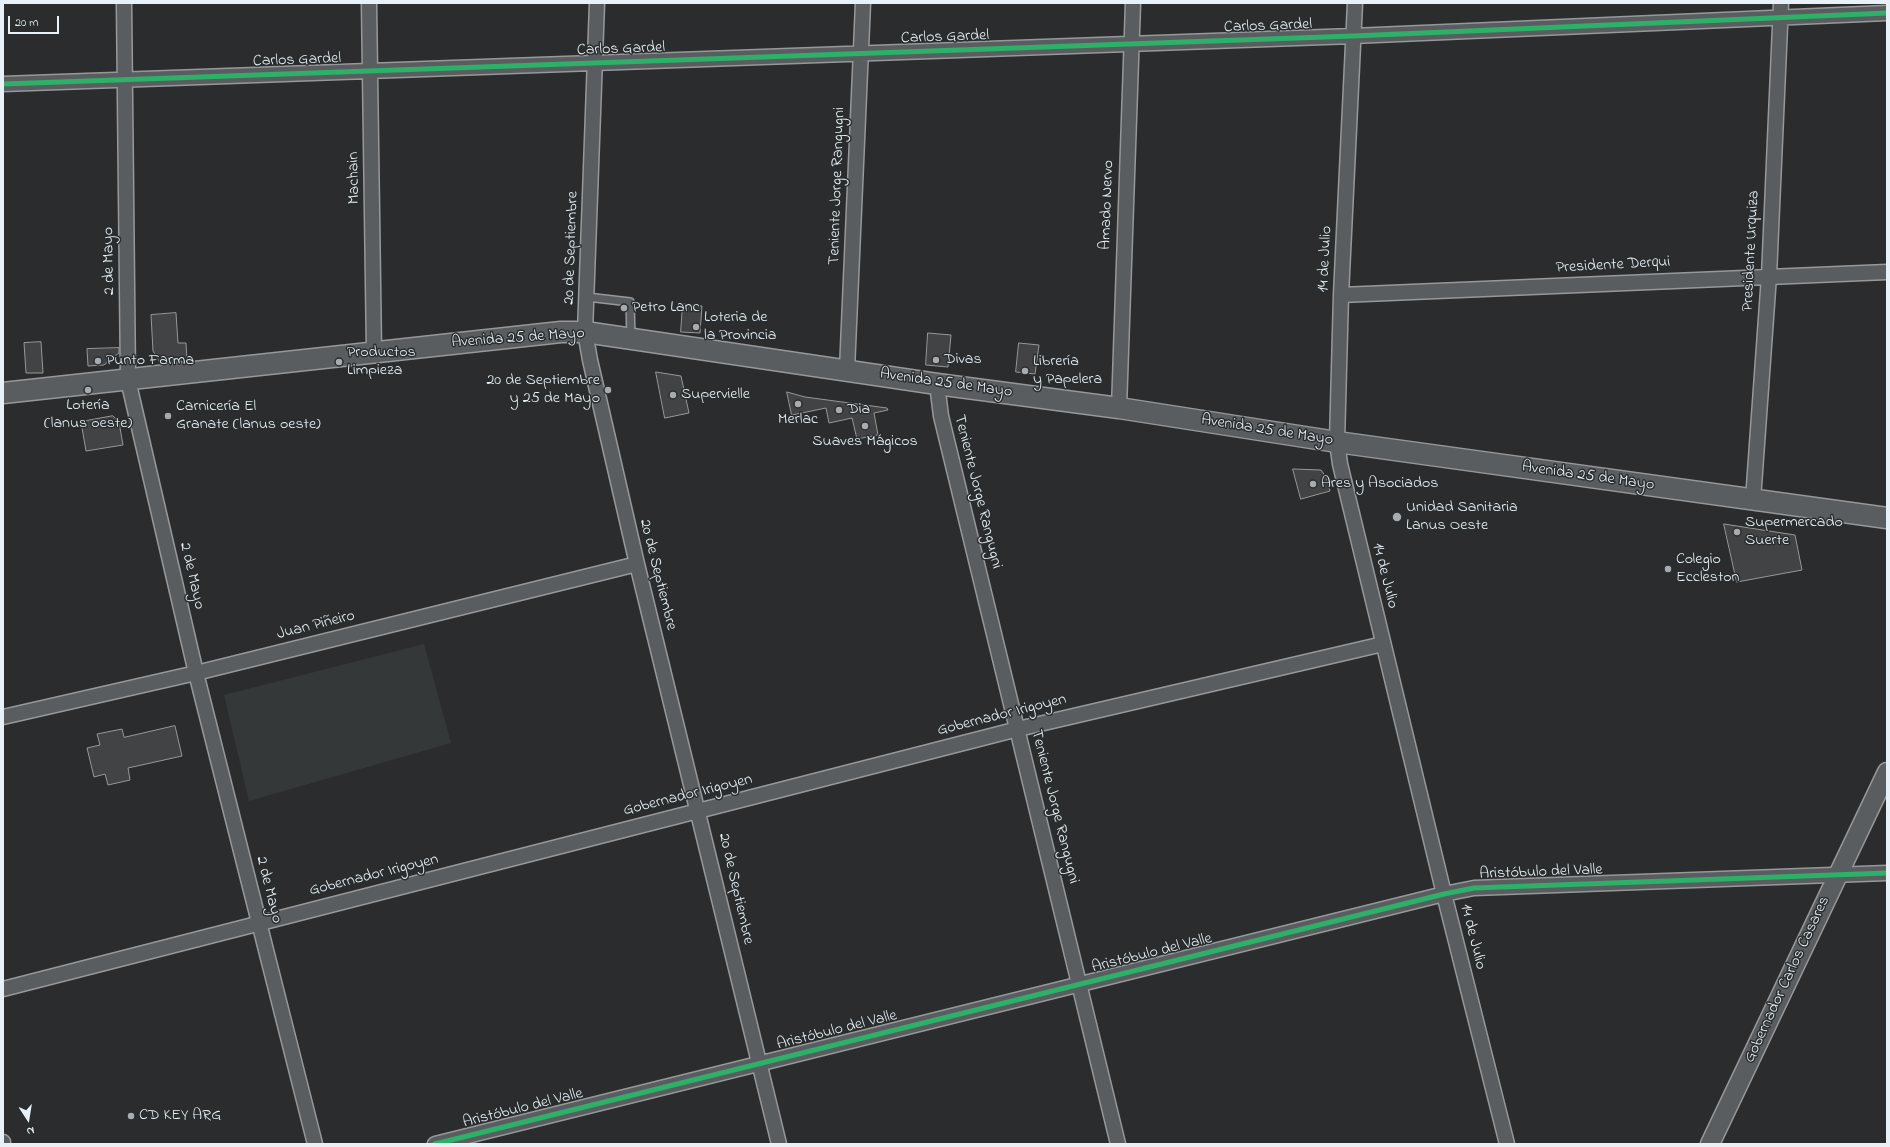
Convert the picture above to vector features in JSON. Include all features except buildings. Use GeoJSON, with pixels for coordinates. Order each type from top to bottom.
{"type":"FeatureCollection","features":[{"type":"Feature","properties":{"kind":"main road","name":"Avenida 25 de Mayo"},"geometry":{"type":"LineString","coordinates":[[3,393],[561,332],[586,332],[937,384],[1119,408],[1337,442],[1887,518]]}},
{"type":"Feature","properties":{"kind":"street","name":"2 de Mayo"},"geometry":{"type":"LineString","coordinates":[[124,3],[128,380],[196,673],[315,1144]]}},
{"type":"Feature","properties":{"kind":"street","name":"Machain"},"geometry":{"type":"LineString","coordinates":[[369,3],[374,352]]}},
{"type":"Feature","properties":{"kind":"street","name":"20 de Septiembre"},"geometry":{"type":"LineString","coordinates":[[597,3],[586,332],[590,360],[637,564],[758,1064],[779,1144]]}},
{"type":"Feature","properties":{"kind":"street","name":"Teniente Jorge Rangugni"},"geometry":{"type":"LineString","coordinates":[[847,370],[863,3]]}},
{"type":"Feature","properties":{"kind":"street","name":"Amado Nervo"},"geometry":{"type":"LineString","coordinates":[[1119,408],[1130,45],[1133,3]]}},
{"type":"Feature","properties":{"kind":"street","name":"14 de Julio"},"geometry":{"type":"LineString","coordinates":[[1355,3],[1341,295],[1337,442],[1340,464],[1383,644],[1507,1144]]}},
{"type":"Feature","properties":{"kind":"street","name":"Presidente Urquiza"},"geometry":{"type":"LineString","coordinates":[[1753,500],[1769,276],[1781,3]]}},
{"type":"Feature","properties":{"kind":"street","name":"Carlos Gardel"},"geometry":{"type":"LineString","coordinates":[[3,84],[1130,45],[1887,13]]}},
{"type":"Feature","properties":{"kind":"street","name":"Presidente Derqui"},"geometry":{"type":"LineString","coordinates":[[1341,295],[1887,272]]}},
{"type":"Feature","properties":{"kind":"street","name":"Teniente Jorge Rangugni"},"geometry":{"type":"LineString","coordinates":[[937,384],[940,416],[1018,729],[1118,1144]]}},
{"type":"Feature","properties":{"kind":"street","name":"Juan Piñeiro"},"geometry":{"type":"LineString","coordinates":[[3,717],[196,673],[637,564]]}},
{"type":"Feature","properties":{"kind":"street","name":"Gobernador Irigoyen"},"geometry":{"type":"LineString","coordinates":[[3,989],[1018,729],[1383,644]]}},
{"type":"Feature","properties":{"kind":"street","name":"Gobernador Carlos Casares"},"geometry":{"type":"LineString","coordinates":[[1710,1144],[1887,772]]}},
{"type":"Feature","properties":{"kind":"street","name":"Aristóbulo del Valle"},"geometry":{"type":"LineString","coordinates":[[435,1144],[1444,894],[1474,888],[1887,874]]}},
{"type":"Feature","properties":{"kind":"lane"},"geometry":{"type":"LineString","coordinates":[[587,297],[630,302],[631,338]]}},
{"type":"Feature","properties":{"kind":"shaded area"},"geometry":{"type":"Polygon","coordinates":[[[424,644],[451,743],[249,801],[224,695],[424,644]]]}},
{"type":"Feature","properties":{"kind":"cycle path"},"geometry":{"type":"LineString","coordinates":[[3,84],[1353,36],[1887,13]]}},
{"type":"Feature","properties":{"kind":"cycle path"},"geometry":{"type":"LineString","coordinates":[[435,1144],[1444,894],[1474,888],[1887,873]]}},
{"type":"Feature","properties":{"kind":"place","name":"Petro Lanc"},"geometry":{"type":"Point","coordinates":[624,308]}},
{"type":"Feature","properties":{"kind":"place","name":"Loteria de la Provincia"},"geometry":{"type":"Point","coordinates":[696,327]}},
{"type":"Feature","properties":{"kind":"place","name":"Divas"},"geometry":{"type":"Point","coordinates":[936,360]}},
{"type":"Feature","properties":{"kind":"place","name":"Punto Farma"},"geometry":{"type":"Point","coordinates":[98,361]}},
{"type":"Feature","properties":{"kind":"place","name":"Productos Limpieza"},"geometry":{"type":"Point","coordinates":[339,362]}},
{"type":"Feature","properties":{"kind":"place","name":"Librería y Papelera"},"geometry":{"type":"Point","coordinates":[1025,371]}},
{"type":"Feature","properties":{"kind":"place","name":"Lotería (lanus oeste)"},"geometry":{"type":"Point","coordinates":[88,390]}},
{"type":"Feature","properties":{"kind":"place","name":"20 de Septiembre y 25 de Mayo"},"geometry":{"type":"Point","coordinates":[608,390]}},
{"type":"Feature","properties":{"kind":"place","name":"Supervielle"},"geometry":{"type":"Point","coordinates":[673,395]}},
{"type":"Feature","properties":{"kind":"place","name":"Merlac"},"geometry":{"type":"Point","coordinates":[798,404]}},
{"type":"Feature","properties":{"kind":"place","name":"Dia"},"geometry":{"type":"Point","coordinates":[839,410]}},
{"type":"Feature","properties":{"kind":"place","name":"Carnicería El Granate (lanus oeste)"},"geometry":{"type":"Point","coordinates":[168,416]}},
{"type":"Feature","properties":{"kind":"place","name":"Suaves Mágicos"},"geometry":{"type":"Point","coordinates":[865,426]}},
{"type":"Feature","properties":{"kind":"place","name":"Ares y Asociados"},"geometry":{"type":"Point","coordinates":[1313,484]}},
{"type":"Feature","properties":{"kind":"place","name":"Unidad Sanitaria Lanus Oeste"},"geometry":{"type":"Point","coordinates":[1397,517]}},
{"type":"Feature","properties":{"kind":"place","name":"Supermercado Suerte"},"geometry":{"type":"Point","coordinates":[1737,532]}},
{"type":"Feature","properties":{"kind":"place","name":"Colegio Eccleston"},"geometry":{"type":"Point","coordinates":[1668,569]}},
{"type":"Feature","properties":{"kind":"place","name":"CD KEY ARG"},"geometry":{"type":"Point","coordinates":[131,1116]}}]}
